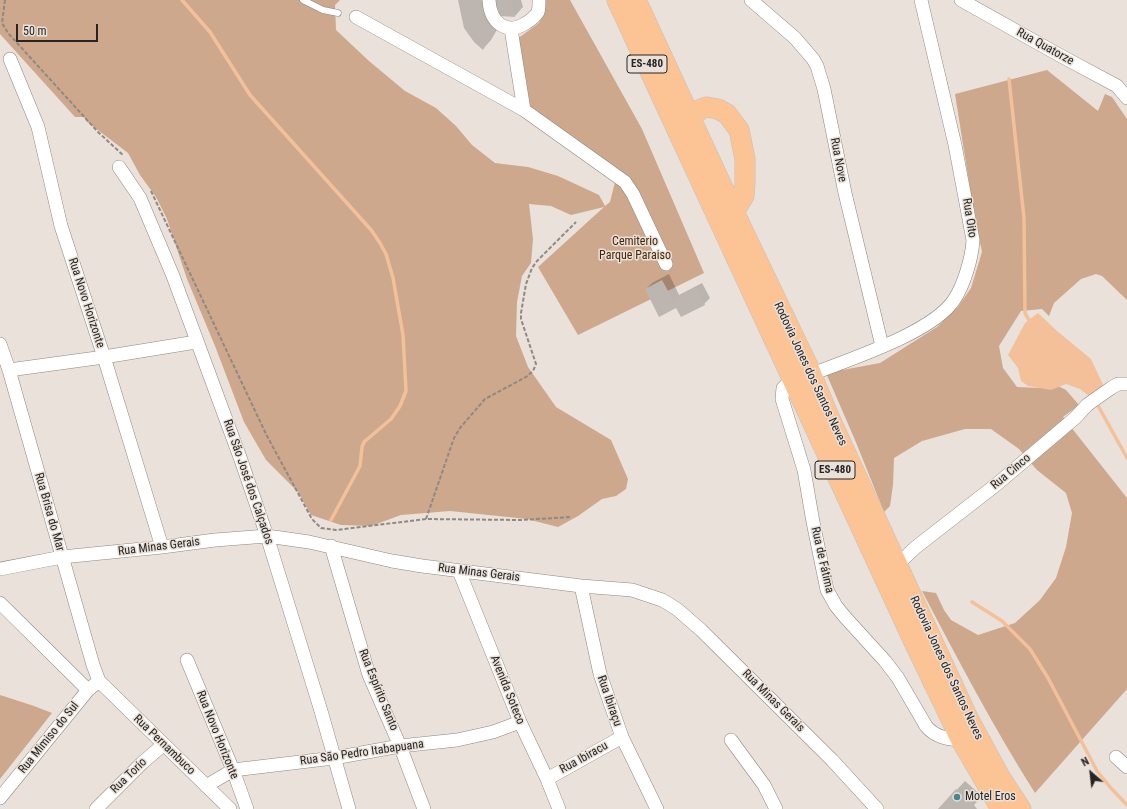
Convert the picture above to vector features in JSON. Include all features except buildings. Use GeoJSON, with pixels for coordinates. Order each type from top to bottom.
{"type":"FeatureCollection","features":[{"type":"Feature","properties":{"kind":"main road","name":"Rodovia Jones dos Santos Neves"},"geometry":{"type":"LineString","coordinates":[[617,0],[734,212],[812,374],[830,419],[968,718],[1000,777],[1021,809]]}},
{"type":"Feature","properties":{"kind":"main road","name":"Rodovia Jones dos Santos Neves"},"geometry":{"type":"LineString","coordinates":[[636,0],[683,122],[793,378],[961,740],[1001,809]]}},
{"type":"Feature","properties":{"kind":"main road"},"geometry":{"type":"LineString","coordinates":[[683,122],[701,108],[707,107],[718,109],[726,114],[739,130],[745,159],[746,183],[744,196],[734,212]]}},
{"type":"Feature","properties":{"kind":"street"},"geometry":{"type":"LineString","coordinates":[[489,0],[493,16],[502,26],[511,29],[522,26],[535,17],[538,12],[539,0]]}},
{"type":"Feature","properties":{"kind":"street","name":"Rua Nove"},"geometry":{"type":"LineString","coordinates":[[751,0],[795,38],[813,58],[818,66],[845,192],[882,346]]}},
{"type":"Feature","properties":{"kind":"street","name":"Rua Oito"},"geometry":{"type":"LineString","coordinates":[[812,374],[882,346],[919,329],[941,315],[954,300],[964,279],[973,251],[973,240],[956,145],[921,0]]}},
{"type":"Feature","properties":{"kind":"street","name":"Rua Quatorze"},"geometry":{"type":"LineString","coordinates":[[961,0],[1061,56],[1125,89]]}},
{"type":"Feature","properties":{"kind":"street"},"geometry":{"type":"LineString","coordinates":[[356,17],[524,110],[625,182],[633,194],[666,264]]}},
{"type":"Feature","properties":{"kind":"street"},"geometry":{"type":"LineString","coordinates":[[511,29],[524,110]]}},
{"type":"Feature","properties":{"kind":"street","name":"Rua Novo Horizonte"},"geometry":{"type":"LineString","coordinates":[[10,59],[38,127],[61,226],[104,357],[162,547]]}},
{"type":"Feature","properties":{"kind":"street","name":"Rua São José dos Calçados"},"geometry":{"type":"LineString","coordinates":[[123,164],[140,198],[173,276],[196,342],[241,460],[267,536],[321,711],[349,809]]}},
{"type":"Feature","properties":{"kind":"street"},"geometry":{"type":"LineString","coordinates":[[10,370],[196,342]]}},
{"type":"Feature","properties":{"kind":"street","name":"Rua Brisa do Mar"},"geometry":{"type":"LineString","coordinates":[[0,344],[10,370],[92,665],[99,681]]}},
{"type":"Feature","properties":{"kind":"street","name":"Rua de Fátima"},"geometry":{"type":"LineString","coordinates":[[793,378],[783,388],[782,399],[804,470],[827,590],[836,606],[885,661],[898,678],[926,726],[932,733],[950,740],[961,740]]}},
{"type":"Feature","properties":{"kind":"street","name":"Rua Cinco"},"geometry":{"type":"LineString","coordinates":[[897,565],[916,547],[997,484],[1075,418],[1087,405],[1118,384],[1127,384]]}},
{"type":"Feature","properties":{"kind":"street","name":"Rua Minas Gerais"},"geometry":{"type":"LineString","coordinates":[[0,569],[62,557],[216,540],[267,536],[331,546],[392,561],[581,586],[632,590],[662,600],[678,610],[701,630],[832,760],[877,809]]}},
{"type":"Feature","properties":{"kind":"street","name":"Rua Espírito Santo"},"geometry":{"type":"LineString","coordinates":[[331,546],[369,675],[400,746],[424,809]]}},
{"type":"Feature","properties":{"kind":"street","name":"Avenida Soteco"},"geometry":{"type":"LineString","coordinates":[[459,570],[520,722],[547,778],[559,809]]}},
{"type":"Feature","properties":{"kind":"street","name":"Rua Ibiraçu"},"geometry":{"type":"LineString","coordinates":[[581,586],[600,674],[622,737],[657,809]]}},
{"type":"Feature","properties":{"kind":"street"},"geometry":{"type":"LineString","coordinates":[[0,603],[88,690]]}},
{"type":"Feature","properties":{"kind":"street","name":"Rua Novo Horizonte"},"geometry":{"type":"LineString","coordinates":[[187,660],[233,770],[247,809]]}},
{"type":"Feature","properties":{"kind":"street","name":"Rua Mimiso do Sul"},"geometry":{"type":"LineString","coordinates":[[0,798],[88,690],[99,681]]}},
{"type":"Feature","properties":{"kind":"street","name":"Rua Pernambuco"},"geometry":{"type":"LineString","coordinates":[[99,681],[230,809]]}},
{"type":"Feature","properties":{"kind":"street","name":"Rua São Pedro Itabapuana"},"geometry":{"type":"LineString","coordinates":[[206,786],[233,770],[334,758],[400,746],[469,738],[493,732],[520,722]]}},
{"type":"Feature","properties":{"kind":"street","name":"Rua Ibiracu"},"geometry":{"type":"LineString","coordinates":[[547,778],[622,737]]}},
{"type":"Feature","properties":{"kind":"street"},"geometry":{"type":"LineString","coordinates":[[731,740],[764,785],[776,809]]}},
{"type":"Feature","properties":{"kind":"street","name":"Rua Torio"},"geometry":{"type":"LineString","coordinates":[[96,809],[142,763],[163,745]]}},
{"type":"Feature","properties":{"kind":"street"},"geometry":{"type":"LineString","coordinates":[[1116,757],[1127,767]]}},
{"type":"Feature","properties":{"kind":"lane"},"geometry":{"type":"LineString","coordinates":[[303,0],[323,10],[338,13]]}},
{"type":"Feature","properties":{"kind":"path"},"geometry":{"type":"LineString","coordinates":[[5,0],[2,23],[8,34],[98,132],[123,164]]}},
{"type":"Feature","properties":{"kind":"path"},"geometry":{"type":"LineString","coordinates":[[149,189],[157,202],[267,436],[312,519],[321,528],[336,530],[426,518],[521,520],[571,517]]}},
{"type":"Feature","properties":{"kind":"path"},"geometry":{"type":"LineString","coordinates":[[426,518],[451,445],[460,428],[485,399],[526,377],[534,368],[535,361],[521,319],[528,278],[537,261],[576,222]]}},
{"type":"Feature","properties":{"kind":"green space","name":"Cemiterio Parque Paraiso"},"geometry":{"type":"Polygon","coordinates":[[[0,0],[340,0],[335,5],[336,30],[369,61],[405,91],[436,108],[456,126],[472,145],[495,163],[528,167],[558,176],[599,195],[605,206],[610,202],[617,174],[529,113],[517,39],[539,23],[545,0],[570,0],[642,129],[704,273],[578,335],[538,267],[604,207],[571,215],[551,206],[529,204],[533,239],[531,263],[522,276],[517,302],[516,336],[528,367],[556,407],[611,440],[628,479],[626,489],[616,496],[602,499],[578,516],[558,527],[527,519],[450,511],[401,515],[371,526],[341,525],[311,515],[298,492],[266,460],[244,422],[215,346],[187,279],[167,219],[156,197],[140,175],[128,153],[86,121],[84,117],[75,117],[0,34],[0,0]]]}},
{"type":"Feature","properties":{"kind":"green space"},"geometry":{"type":"Polygon","coordinates":[[[1047,70],[1098,111],[1105,94],[1112,97],[1127,119],[1127,300],[1102,276],[1096,274],[1081,279],[1054,303],[1049,316],[1042,309],[1021,311],[999,346],[1003,368],[1017,387],[1038,388],[1058,386],[1066,390],[1079,405],[1063,417],[1127,498],[1127,689],[1035,793],[991,719],[922,591],[936,593],[944,610],[951,620],[978,635],[1015,623],[1040,600],[1056,578],[1066,547],[1072,513],[1066,493],[1037,470],[1019,449],[991,429],[965,429],[922,441],[894,458],[893,485],[890,506],[884,512],[826,373],[880,363],[937,327],[958,307],[971,288],[982,252],[973,207],[955,94],[1047,70]]]}},
{"type":"Feature","properties":{"kind":"green space"},"geometry":{"type":"Polygon","coordinates":[[[0,695],[52,713],[0,779],[0,695]]]}},
{"type":"Feature","properties":{"kind":"shaded area"},"geometry":{"type":"Polygon","coordinates":[[[1038,313],[1091,359],[1105,389],[1093,399],[1080,389],[1066,384],[1051,390],[1028,386],[1021,381],[1018,368],[1008,355],[1025,323],[1038,313]]]}},
{"type":"Feature","properties":{"kind":"waterway"},"geometry":{"type":"LineString","coordinates":[[182,0],[210,32],[250,95],[372,231],[386,254],[393,278],[403,335],[406,391],[400,406],[391,419],[364,442],[360,466],[331,520]]}},
{"type":"Feature","properties":{"kind":"waterway"},"geometry":{"type":"LineString","coordinates":[[1009,79],[1024,218],[1025,313],[1031,324]]}},
{"type":"Feature","properties":{"kind":"waterway"},"geometry":{"type":"LineString","coordinates":[[1096,402],[1127,458]]}},
{"type":"Feature","properties":{"kind":"waterway"},"geometry":{"type":"LineString","coordinates":[[972,602],[1002,621],[1030,649],[1048,678],[1097,771],[1127,805]]}},
{"type":"Feature","properties":{"kind":"place","name":"Motel Eros"},"geometry":{"type":"Point","coordinates":[957,797]}}]}
